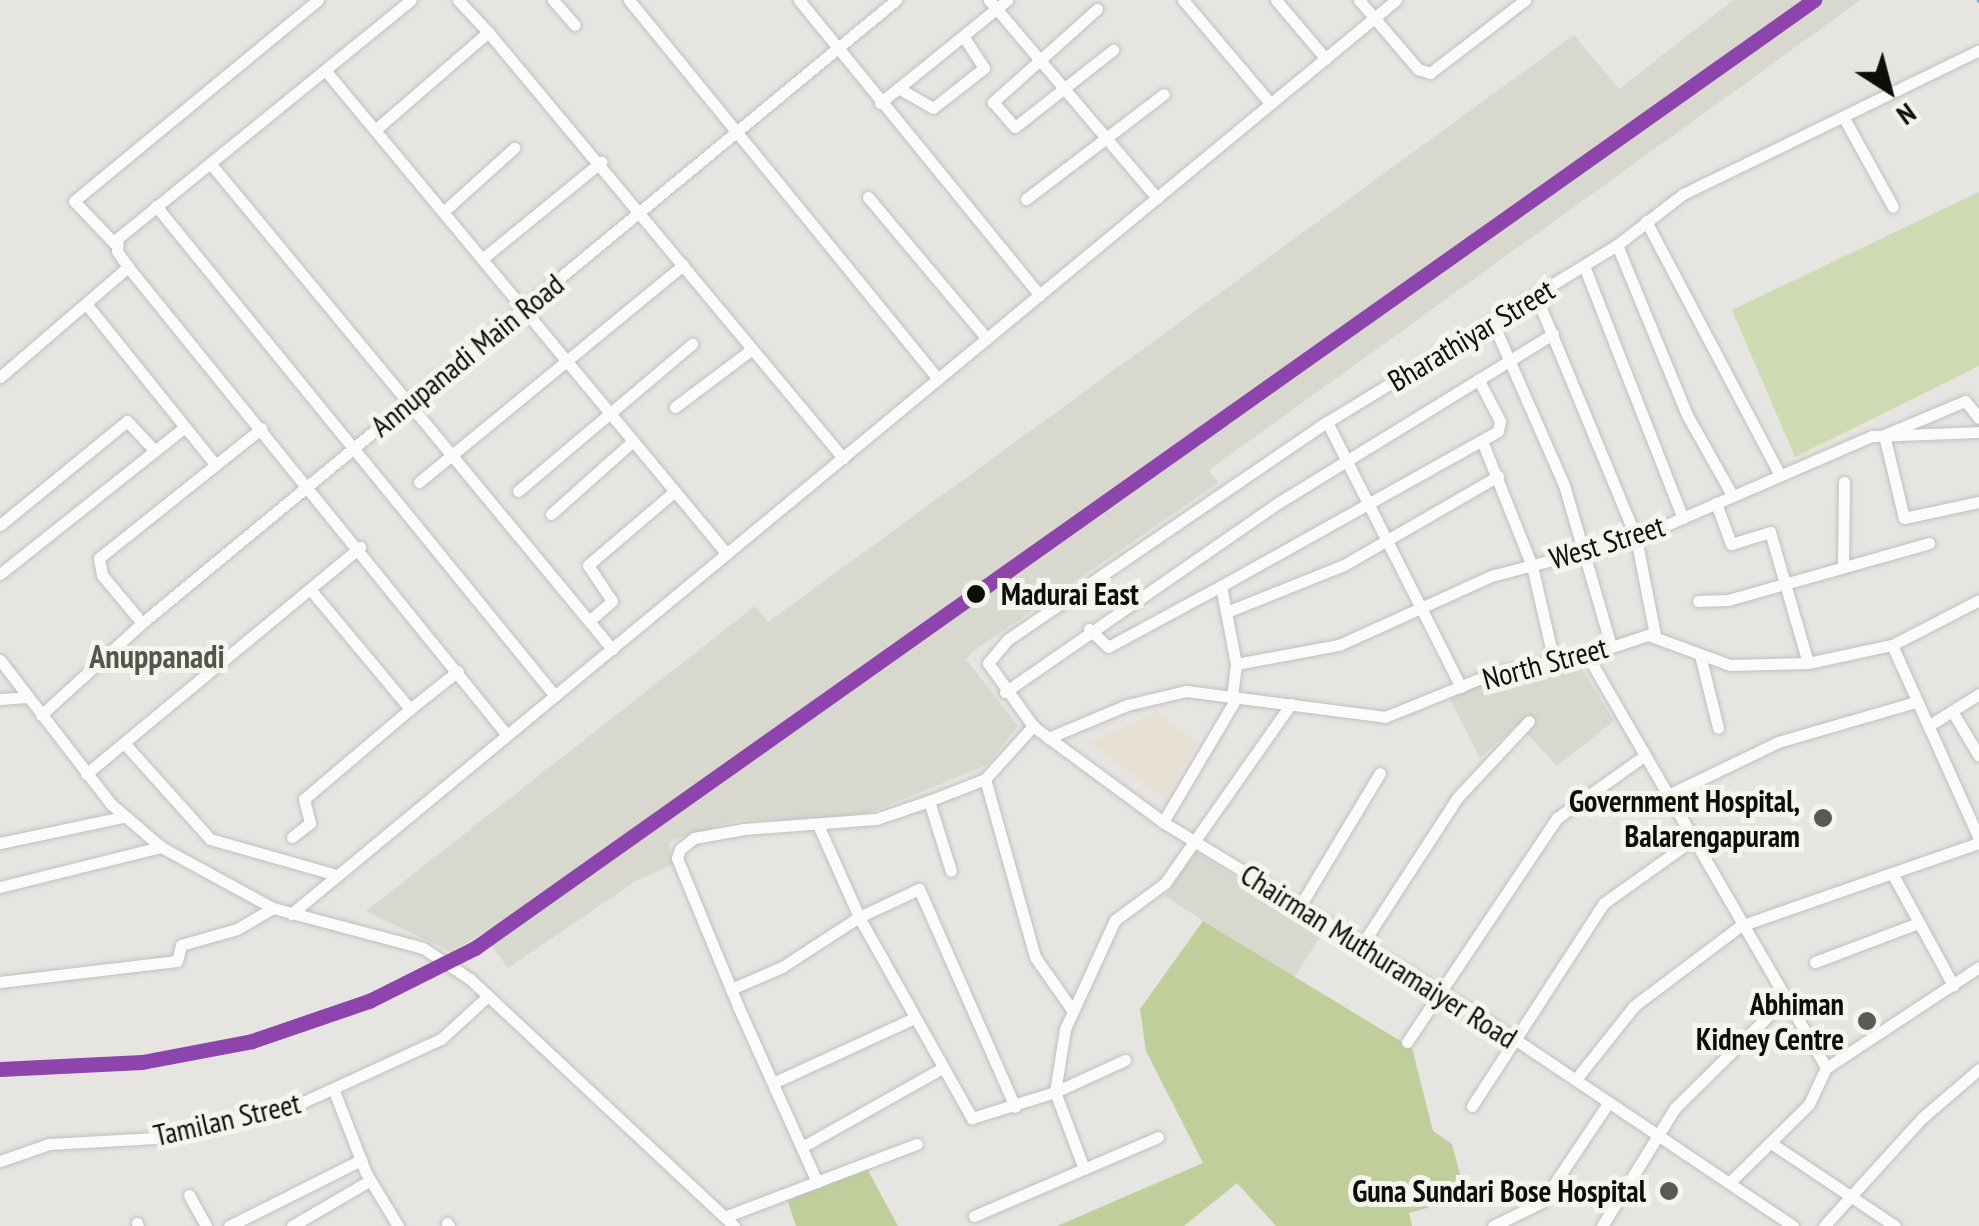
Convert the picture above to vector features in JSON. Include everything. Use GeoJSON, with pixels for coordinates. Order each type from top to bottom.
{"type":"FeatureCollection","features":[{"type":"Feature","properties":{"kind":"street"},"geometry":{"type":"LineString","coordinates":[[318,0],[74,202],[115,244],[128,267],[360,547],[507,735]]}},
{"type":"Feature","properties":{"kind":"street"},"geometry":{"type":"LineString","coordinates":[[115,244],[156,206],[412,0]]}},
{"type":"Feature","properties":{"kind":"street"},"geometry":{"type":"LineString","coordinates":[[458,0],[600,162],[843,458]]}},
{"type":"Feature","properties":{"kind":"street"},"geometry":{"type":"LineString","coordinates":[[553,0],[575,26]]}},
{"type":"Feature","properties":{"kind":"street"},"geometry":{"type":"LineString","coordinates":[[628,0],[938,379]]}},
{"type":"Feature","properties":{"kind":"street"},"geometry":{"type":"LineString","coordinates":[[799,0],[1040,295]]}},
{"type":"Feature","properties":{"kind":"street","name":"Annupanadi Main Road"},"geometry":{"type":"LineString","coordinates":[[41,715],[142,623],[896,0]]}},
{"type":"Feature","properties":{"kind":"street"},"geometry":{"type":"LineString","coordinates":[[880,103],[963,36],[993,4],[1008,0]]}},
{"type":"Feature","properties":{"kind":"street"},"geometry":{"type":"LineString","coordinates":[[1183,0],[1270,103]]}},
{"type":"Feature","properties":{"kind":"street"},"geometry":{"type":"LineString","coordinates":[[1276,0],[1326,59]]}},
{"type":"Feature","properties":{"kind":"street"},"geometry":{"type":"LineString","coordinates":[[1360,0],[1418,70],[1430,72],[1525,0]]}},
{"type":"Feature","properties":{"kind":"street"},"geometry":{"type":"LineString","coordinates":[[291,914],[333,874],[555,696],[1396,0]]}},
{"type":"Feature","properties":{"kind":"street"},"geometry":{"type":"LineString","coordinates":[[993,4],[1157,198]]}},
{"type":"Feature","properties":{"kind":"street"},"geometry":{"type":"LineString","coordinates":[[1097,8],[1000,89],[992,102],[1014,126],[1113,50]]}},
{"type":"Feature","properties":{"kind":"street"},"geometry":{"type":"LineString","coordinates":[[375,130],[488,32]]}},
{"type":"Feature","properties":{"kind":"street"},"geometry":{"type":"LineString","coordinates":[[963,36],[1000,89]]}},
{"type":"Feature","properties":{"kind":"street","name":"Bharathiyar Street"},"geometry":{"type":"LineString","coordinates":[[988,663],[1007,640],[1326,422],[1617,245],[1683,194],[1844,120],[1979,50]]}},
{"type":"Feature","properties":{"kind":"street"},"geometry":{"type":"LineString","coordinates":[[898,88],[933,108],[984,68]]}},
{"type":"Feature","properties":{"kind":"street"},"geometry":{"type":"LineString","coordinates":[[325,70],[727,554]]}},
{"type":"Feature","properties":{"kind":"street"},"geometry":{"type":"LineString","coordinates":[[1026,199],[1164,94]]}},
{"type":"Feature","properties":{"kind":"street"},"geometry":{"type":"LineString","coordinates":[[1844,120],[1893,206]]}},
{"type":"Feature","properties":{"kind":"street"},"geometry":{"type":"LineString","coordinates":[[443,212],[514,148]]}},
{"type":"Feature","properties":{"kind":"street"},"geometry":{"type":"LineString","coordinates":[[482,259],[600,162]]}},
{"type":"Feature","properties":{"kind":"street"},"geometry":{"type":"LineString","coordinates":[[210,164],[406,405],[612,648]]}},
{"type":"Feature","properties":{"kind":"street"},"geometry":{"type":"LineString","coordinates":[[868,197],[987,338]]}},
{"type":"Feature","properties":{"kind":"street"},"geometry":{"type":"LineString","coordinates":[[156,206],[555,696]]}},
{"type":"Feature","properties":{"kind":"street"},"geometry":{"type":"LineString","coordinates":[[1646,220],[1778,473]]}},
{"type":"Feature","properties":{"kind":"street"},"geometry":{"type":"LineString","coordinates":[[1617,245],[1672,382],[1732,495]]}},
{"type":"Feature","properties":{"kind":"street"},"geometry":{"type":"LineString","coordinates":[[419,482],[683,265]]}},
{"type":"Feature","properties":{"kind":"street"},"geometry":{"type":"LineString","coordinates":[[1584,266],[1683,518]]}},
{"type":"Feature","properties":{"kind":"street"},"geometry":{"type":"LineString","coordinates":[[0,378],[128,267]]}},
{"type":"Feature","properties":{"kind":"street"},"geometry":{"type":"LineString","coordinates":[[1536,296],[1636,538],[1655,635],[1730,665],[1808,663],[1892,645],[1979,600]]}},
{"type":"Feature","properties":{"kind":"street"},"geometry":{"type":"LineString","coordinates":[[87,305],[215,464]]}},
{"type":"Feature","properties":{"kind":"street"},"geometry":{"type":"LineString","coordinates":[[1492,320],[1511,359],[1586,554],[1610,646]]}},
{"type":"Feature","properties":{"kind":"street"},"geometry":{"type":"LineString","coordinates":[[1005,692],[1089,629],[1346,458],[1552,334]]}},
{"type":"Feature","properties":{"kind":"street"},"geometry":{"type":"LineString","coordinates":[[518,490],[692,344]]}},
{"type":"Feature","properties":{"kind":"street"},"geometry":{"type":"LineString","coordinates":[[675,407],[751,350]]}},
{"type":"Feature","properties":{"kind":"street"},"geometry":{"type":"LineString","coordinates":[[1089,629],[1108,647],[1482,440],[1501,426],[1478,379]]}},
{"type":"Feature","properties":{"kind":"street"},"geometry":{"type":"LineString","coordinates":[[1979,418],[1965,402],[1884,435],[1904,518],[1979,502]]}},
{"type":"Feature","properties":{"kind":"street"},"geometry":{"type":"LineString","coordinates":[[0,525],[127,421],[155,451]]}},
{"type":"Feature","properties":{"kind":"street"},"geometry":{"type":"LineString","coordinates":[[1326,422],[1370,502],[1418,610],[1461,687]]}},
{"type":"Feature","properties":{"kind":"street"},"geometry":{"type":"LineString","coordinates":[[0,574],[185,427]]}},
{"type":"Feature","properties":{"kind":"street"},"geometry":{"type":"LineString","coordinates":[[142,623],[102,575],[99,558],[262,428]]}},
{"type":"Feature","properties":{"kind":"street","name":"West Street"},"geometry":{"type":"LineString","coordinates":[[1236,664],[1339,645],[1492,576],[1636,538],[1778,473],[1884,435],[1979,432]]}},
{"type":"Feature","properties":{"kind":"street"},"geometry":{"type":"LineString","coordinates":[[1482,440],[1532,566],[1554,660]]}},
{"type":"Feature","properties":{"kind":"street"},"geometry":{"type":"LineString","coordinates":[[551,514],[634,441]]}},
{"type":"Feature","properties":{"kind":"street"},"geometry":{"type":"LineString","coordinates":[[1229,611],[1386,542],[1498,476]]}},
{"type":"Feature","properties":{"kind":"street"},"geometry":{"type":"LineString","coordinates":[[1843,567],[1844,482]]}},
{"type":"Feature","properties":{"kind":"street"},"geometry":{"type":"LineString","coordinates":[[589,622],[612,601],[588,566],[675,491]]}},
{"type":"Feature","properties":{"kind":"street"},"geometry":{"type":"LineString","coordinates":[[1716,503],[1732,544],[1770,532],[1789,583],[1808,663]]}},
{"type":"Feature","properties":{"kind":"street"},"geometry":{"type":"LineString","coordinates":[[1698,601],[1789,583],[1930,543]]}},
{"type":"Feature","properties":{"kind":"street"},"geometry":{"type":"LineString","coordinates":[[86,774],[360,547]]}},
{"type":"Feature","properties":{"kind":"street"},"geometry":{"type":"LineString","coordinates":[[1163,822],[1234,697],[1236,664],[1229,611],[1221,586]]}},
{"type":"Feature","properties":{"kind":"street"},"geometry":{"type":"LineString","coordinates":[[310,589],[410,710]]}},
{"type":"Feature","properties":{"kind":"street","name":"North Street"},"geometry":{"type":"LineString","coordinates":[[1048,738],[1157,697],[1198,691],[1385,717],[1514,667],[1586,655],[1655,635]]}},
{"type":"Feature","properties":{"kind":"street"},"geometry":{"type":"LineString","coordinates":[[1576,1079],[1634,1006],[1740,926],[1979,841],[1892,645]]}},
{"type":"Feature","properties":{"kind":"street"},"geometry":{"type":"LineString","coordinates":[[1586,655],[1783,1001],[1826,1068]]}},
{"type":"Feature","properties":{"kind":"street"},"geometry":{"type":"LineString","coordinates":[[1700,655],[1718,728]]}},
{"type":"Feature","properties":{"kind":"street"},"geometry":{"type":"LineString","coordinates":[[0,660],[122,816],[161,847],[273,908],[401,938],[488,996],[731,1221],[817,1182],[917,1144]]}},
{"type":"Feature","properties":{"kind":"street","name":"Chairman Muthuramaiyer Road"},"geometry":{"type":"LineString","coordinates":[[988,663],[1005,692],[1033,726],[1163,822],[1441,992],[1793,1226]]}},
{"type":"Feature","properties":{"kind":"street"},"geometry":{"type":"LineString","coordinates":[[292,836],[310,823],[307,795],[458,670]]}},
{"type":"Feature","properties":{"kind":"street"},"geometry":{"type":"LineString","coordinates":[[1928,726],[1979,694]]}},
{"type":"Feature","properties":{"kind":"street"},"geometry":{"type":"LineString","coordinates":[[0,698],[27,697]]}},
{"type":"Feature","properties":{"kind":"street"},"geometry":{"type":"LineString","coordinates":[[1666,796],[1778,742],[1916,702]]}},
{"type":"Feature","properties":{"kind":"street"},"geometry":{"type":"LineString","coordinates":[[1084,1169],[1055,1092],[1073,1011],[1115,920],[1161,887],[1196,844],[1291,704]]}},
{"type":"Feature","properties":{"kind":"street"},"geometry":{"type":"LineString","coordinates":[[1952,712],[1979,756]]}},
{"type":"Feature","properties":{"kind":"street"},"geometry":{"type":"LineString","coordinates":[[1363,944],[1456,798],[1528,721]]}},
{"type":"Feature","properties":{"kind":"street"},"geometry":{"type":"LineString","coordinates":[[817,1182],[731,989],[678,858],[680,848],[694,838],[744,830],[876,818],[929,800],[984,779],[1033,726]]}},
{"type":"Feature","properties":{"kind":"street"},"geometry":{"type":"LineString","coordinates":[[124,743],[210,839],[333,874]]}},
{"type":"Feature","properties":{"kind":"street"},"geometry":{"type":"LineString","coordinates":[[1407,1042],[1557,818],[1644,756]]}},
{"type":"Feature","properties":{"kind":"street"},"geometry":{"type":"LineString","coordinates":[[1300,906],[1380,773]]}},
{"type":"Feature","properties":{"kind":"street"},"geometry":{"type":"LineString","coordinates":[[984,779],[1034,957],[1073,1011]]}},
{"type":"Feature","properties":{"kind":"street"},"geometry":{"type":"LineString","coordinates":[[1965,808],[1979,799]]}},
{"type":"Feature","properties":{"kind":"street"},"geometry":{"type":"LineString","coordinates":[[929,800],[950,871]]}},
{"type":"Feature","properties":{"kind":"street"},"geometry":{"type":"LineString","coordinates":[[0,843],[122,816]]}},
{"type":"Feature","properties":{"kind":"street"},"geometry":{"type":"LineString","coordinates":[[820,826],[858,917],[972,1118],[1055,1092],[1125,1060]]}},
{"type":"Feature","properties":{"kind":"street"},"geometry":{"type":"LineString","coordinates":[[1472,1106],[1604,903],[1692,841]]}},
{"type":"Feature","properties":{"kind":"street"},"geometry":{"type":"LineString","coordinates":[[0,887],[161,847]]}},
{"type":"Feature","properties":{"kind":"street"},"geometry":{"type":"LineString","coordinates":[[1892,873],[1952,986]]}},
{"type":"Feature","properties":{"kind":"street"},"geometry":{"type":"LineString","coordinates":[[731,989],[782,967],[858,917],[908,890],[926,894],[1015,1107]]}},
{"type":"Feature","properties":{"kind":"street"},"geometry":{"type":"LineString","coordinates":[[0,982],[177,961],[184,943],[238,929],[273,908]]}},
{"type":"Feature","properties":{"kind":"street"},"geometry":{"type":"LineString","coordinates":[[1815,962],[1918,923]]}},
{"type":"Feature","properties":{"kind":"street"},"geometry":{"type":"LineString","coordinates":[[1729,1184],[1810,1104],[1826,1068],[1979,967]]}},
{"type":"Feature","properties":{"kind":"street","name":"Tamilan Street"},"geometry":{"type":"LineString","coordinates":[[0,1161],[49,1144],[156,1138],[288,1110],[441,1038],[488,996]]}},
{"type":"Feature","properties":{"kind":"street"},"geometry":{"type":"LineString","coordinates":[[1602,1226],[1656,1134],[1702,1077],[1783,1001]]}},
{"type":"Feature","properties":{"kind":"street"},"geometry":{"type":"LineString","coordinates":[[773,1083],[914,1018]]}},
{"type":"Feature","properties":{"kind":"street"},"geometry":{"type":"LineString","coordinates":[[802,1147],[942,1068]]}},
{"type":"Feature","properties":{"kind":"street"},"geometry":{"type":"LineString","coordinates":[[1824,1226],[1922,1118],[1979,1069]]}},
{"type":"Feature","properties":{"kind":"street"},"geometry":{"type":"LineString","coordinates":[[334,1091],[360,1160],[398,1226]]}},
{"type":"Feature","properties":{"kind":"street"},"geometry":{"type":"LineString","coordinates":[[1492,1226],[1542,1202],[1610,1102]]}},
{"type":"Feature","properties":{"kind":"street"},"geometry":{"type":"LineString","coordinates":[[974,1216],[1158,1137]]}},
{"type":"Feature","properties":{"kind":"street"},"geometry":{"type":"LineString","coordinates":[[1771,1143],[1895,1226]]}},
{"type":"Feature","properties":{"kind":"street"},"geometry":{"type":"LineString","coordinates":[[229,1226],[360,1160]]}},
{"type":"Feature","properties":{"kind":"street"},"geometry":{"type":"LineString","coordinates":[[292,1226],[370,1180]]}},
{"type":"Feature","properties":{"kind":"street"},"geometry":{"type":"LineString","coordinates":[[189,1194],[206,1226]]}},
{"type":"Feature","properties":{"kind":"shaded area"},"geometry":{"type":"Polygon","coordinates":[[[1733,0],[1861,0],[1209,470],[1218,483],[972,652],[966,659],[1018,726],[987,765],[872,812],[821,820],[737,820],[675,839],[669,844],[673,864],[636,881],[508,968],[483,933],[451,952],[366,911],[755,606],[768,622],[1574,35],[1619,89],[1733,0]]]}},
{"type":"Feature","properties":{"kind":"shaded area"},"geometry":{"type":"Polygon","coordinates":[[[1576,659],[1614,721],[1557,766],[1518,724],[1480,758],[1449,697],[1504,674],[1576,659]]]}},
{"type":"Feature","properties":{"kind":"shaded area"},"geometry":{"type":"Polygon","coordinates":[[[1156,712],[1198,743],[1165,799],[1090,743],[1156,712]]]}},
{"type":"Feature","properties":{"kind":"shaded area"},"geometry":{"type":"Polygon","coordinates":[[[1195,851],[1322,934],[1293,979],[1165,896],[1195,851]]]}},
{"type":"Feature","properties":{"kind":"green space"},"geometry":{"type":"Polygon","coordinates":[[[1979,192],[1979,366],[1795,457],[1732,310],[1979,192]]]}},
{"type":"Feature","properties":{"kind":"green space"},"geometry":{"type":"Polygon","coordinates":[[[1203,921],[1412,1048],[1433,1131],[1452,1144],[1466,1197],[1409,1213],[1412,1226],[1276,1226],[1237,1183],[1184,1226],[1057,1226],[1203,1163],[1146,1051],[1140,1009],[1203,921]]]}},
{"type":"Feature","properties":{"kind":"green space"},"geometry":{"type":"Polygon","coordinates":[[[865,1165],[898,1226],[796,1226],[786,1196],[865,1165]]]}},
{"type":"Feature","properties":{"kind":"transit line"},"geometry":{"type":"LineString","coordinates":[[0,1069],[142,1062],[252,1041],[369,1001],[475,948],[1814,0]]}},
{"type":"Feature","properties":{"kind":"place","name":"Madurai East"},"geometry":{"type":"Point","coordinates":[976,594]}},
{"type":"Feature","properties":{"kind":"place","name":"Government Hospital, Balarengapuram"},"geometry":{"type":"Point","coordinates":[1823,818]}},
{"type":"Feature","properties":{"kind":"place","name":"Abhiman Kidney Centre"},"geometry":{"type":"Point","coordinates":[1867,1021]}},
{"type":"Feature","properties":{"kind":"place","name":"Guna Sundari Bose Hospital"},"geometry":{"type":"Point","coordinates":[1669,1191]}},
{"type":"Feature","properties":{"kind":"district","name":"Anuppanadi"},"geometry":{"type":"Point","coordinates":[157,656]}}]}
